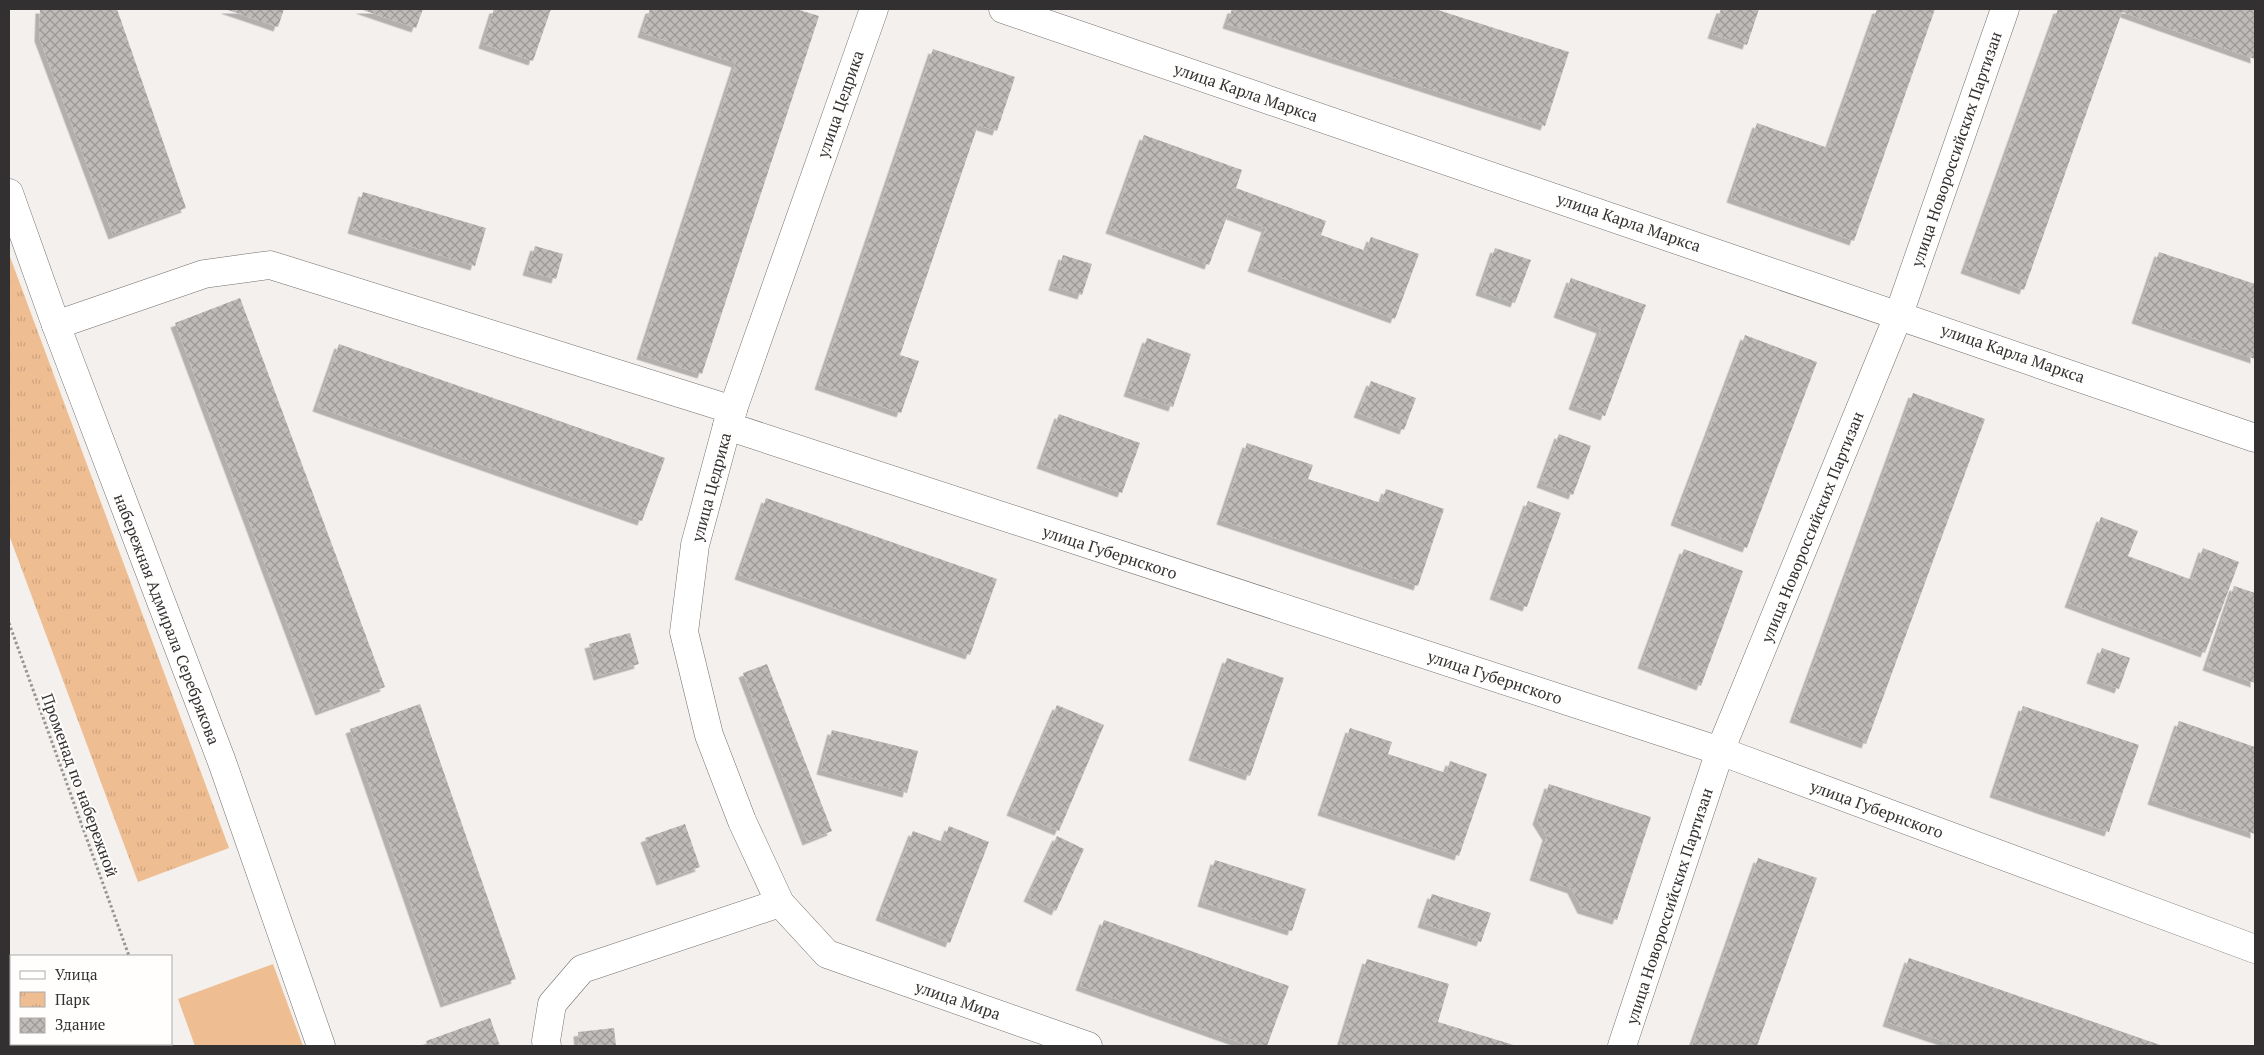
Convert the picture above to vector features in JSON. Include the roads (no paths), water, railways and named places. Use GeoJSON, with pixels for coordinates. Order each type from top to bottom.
{"type":"FeatureCollection","features":[{"type":"Feature","properties":{"kind":"street","name":"улица Цедрика"},"geometry":{"type":"LineString","coordinates":[[827,954],[780,903],[742,821],[709,735],[684,632],[695,545],[730,418],[874,9]]}},
{"type":"Feature","properties":{"kind":"street","name":"улица Карла Маркса"},"geometry":{"type":"LineString","coordinates":[[1003,9],[1898,314],[2255,438]]}},
{"type":"Feature","properties":{"kind":"street","name":"улица Новороссийских Партизан"},"geometry":{"type":"LineString","coordinates":[[1622,1046],[1720,751],[1898,314],[2004,9]]}},
{"type":"Feature","properties":{"kind":"street","name":"набережная Адмирала Серебрякова"},"geometry":{"type":"LineString","coordinates":[[9,193],[56,325],[222,762],[321,1046]]}},
{"type":"Feature","properties":{"kind":"street","name":"улица Губернского"},"geometry":{"type":"LineString","coordinates":[[56,325],[204,274],[270,265],[1720,751],[2255,949]]}},
{"type":"Feature","properties":{"kind":"street"},"geometry":{"type":"LineString","coordinates":[[547,1046],[552,1004],[582,969],[780,903]]}},
{"type":"Feature","properties":{"kind":"street","name":"улица Мира"},"geometry":{"type":"LineString","coordinates":[[827,954],[1088,1046]]}}]}
